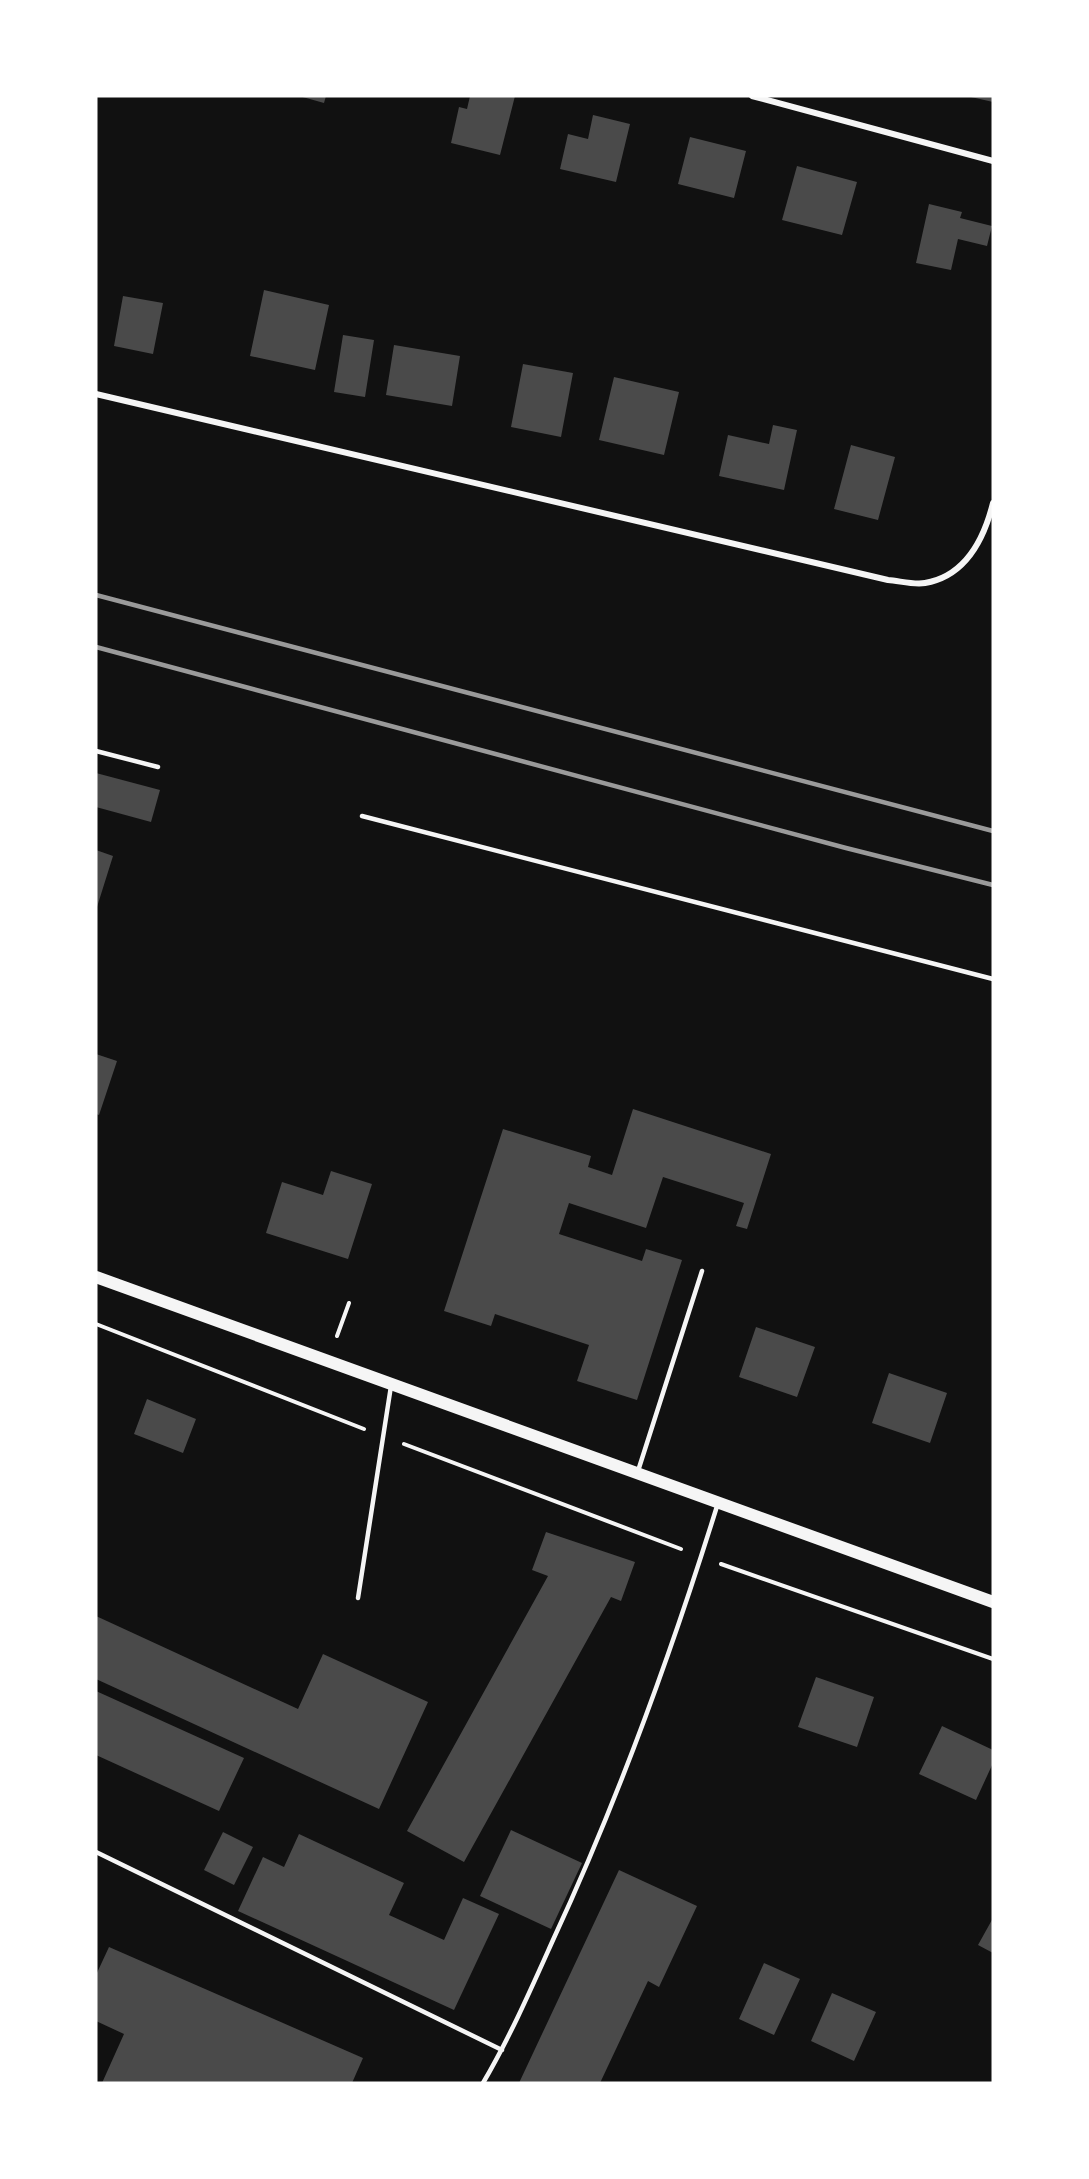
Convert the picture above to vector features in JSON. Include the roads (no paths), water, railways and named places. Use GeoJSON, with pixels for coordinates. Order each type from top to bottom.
{"type":"FeatureCollection","features":[{"type":"Feature","properties":{"kind":"main road"},"geometry":{"type":"LineString","coordinates":[[96,1277],[993,1602]]}},
{"type":"Feature","properties":{"kind":"street"},"geometry":{"type":"LineString","coordinates":[[752,96],[993,161]]}},
{"type":"Feature","properties":{"kind":"street"},"geometry":{"type":"LineString","coordinates":[[96,394],[888,580],[924,583],[950,575],[972,555],[986,529],[993,503]]}},
{"type":"Feature","properties":{"kind":"lane"},"geometry":{"type":"LineString","coordinates":[[96,751],[158,767]]}},
{"type":"Feature","properties":{"kind":"lane"},"geometry":{"type":"LineString","coordinates":[[363,816],[993,979]]}},
{"type":"Feature","properties":{"kind":"lane"},"geometry":{"type":"LineString","coordinates":[[638,1474],[702,1270]]}},
{"type":"Feature","properties":{"kind":"lane"},"geometry":{"type":"LineString","coordinates":[[358,1598],[391,1383]]}},
{"type":"Feature","properties":{"kind":"lane"},"geometry":{"type":"LineString","coordinates":[[483,2083],[502,2050],[596,1847],[701,1557],[718,1503]]}},
{"type":"Feature","properties":{"kind":"lane"},"geometry":{"type":"LineString","coordinates":[[96,1852],[502,2050]]}},
{"type":"Feature","properties":{"kind":"railway"},"geometry":{"type":"LineString","coordinates":[[96,595],[993,831]]}},
{"type":"Feature","properties":{"kind":"railway"},"geometry":{"type":"LineString","coordinates":[[96,647],[846,848],[993,885]]}}]}
